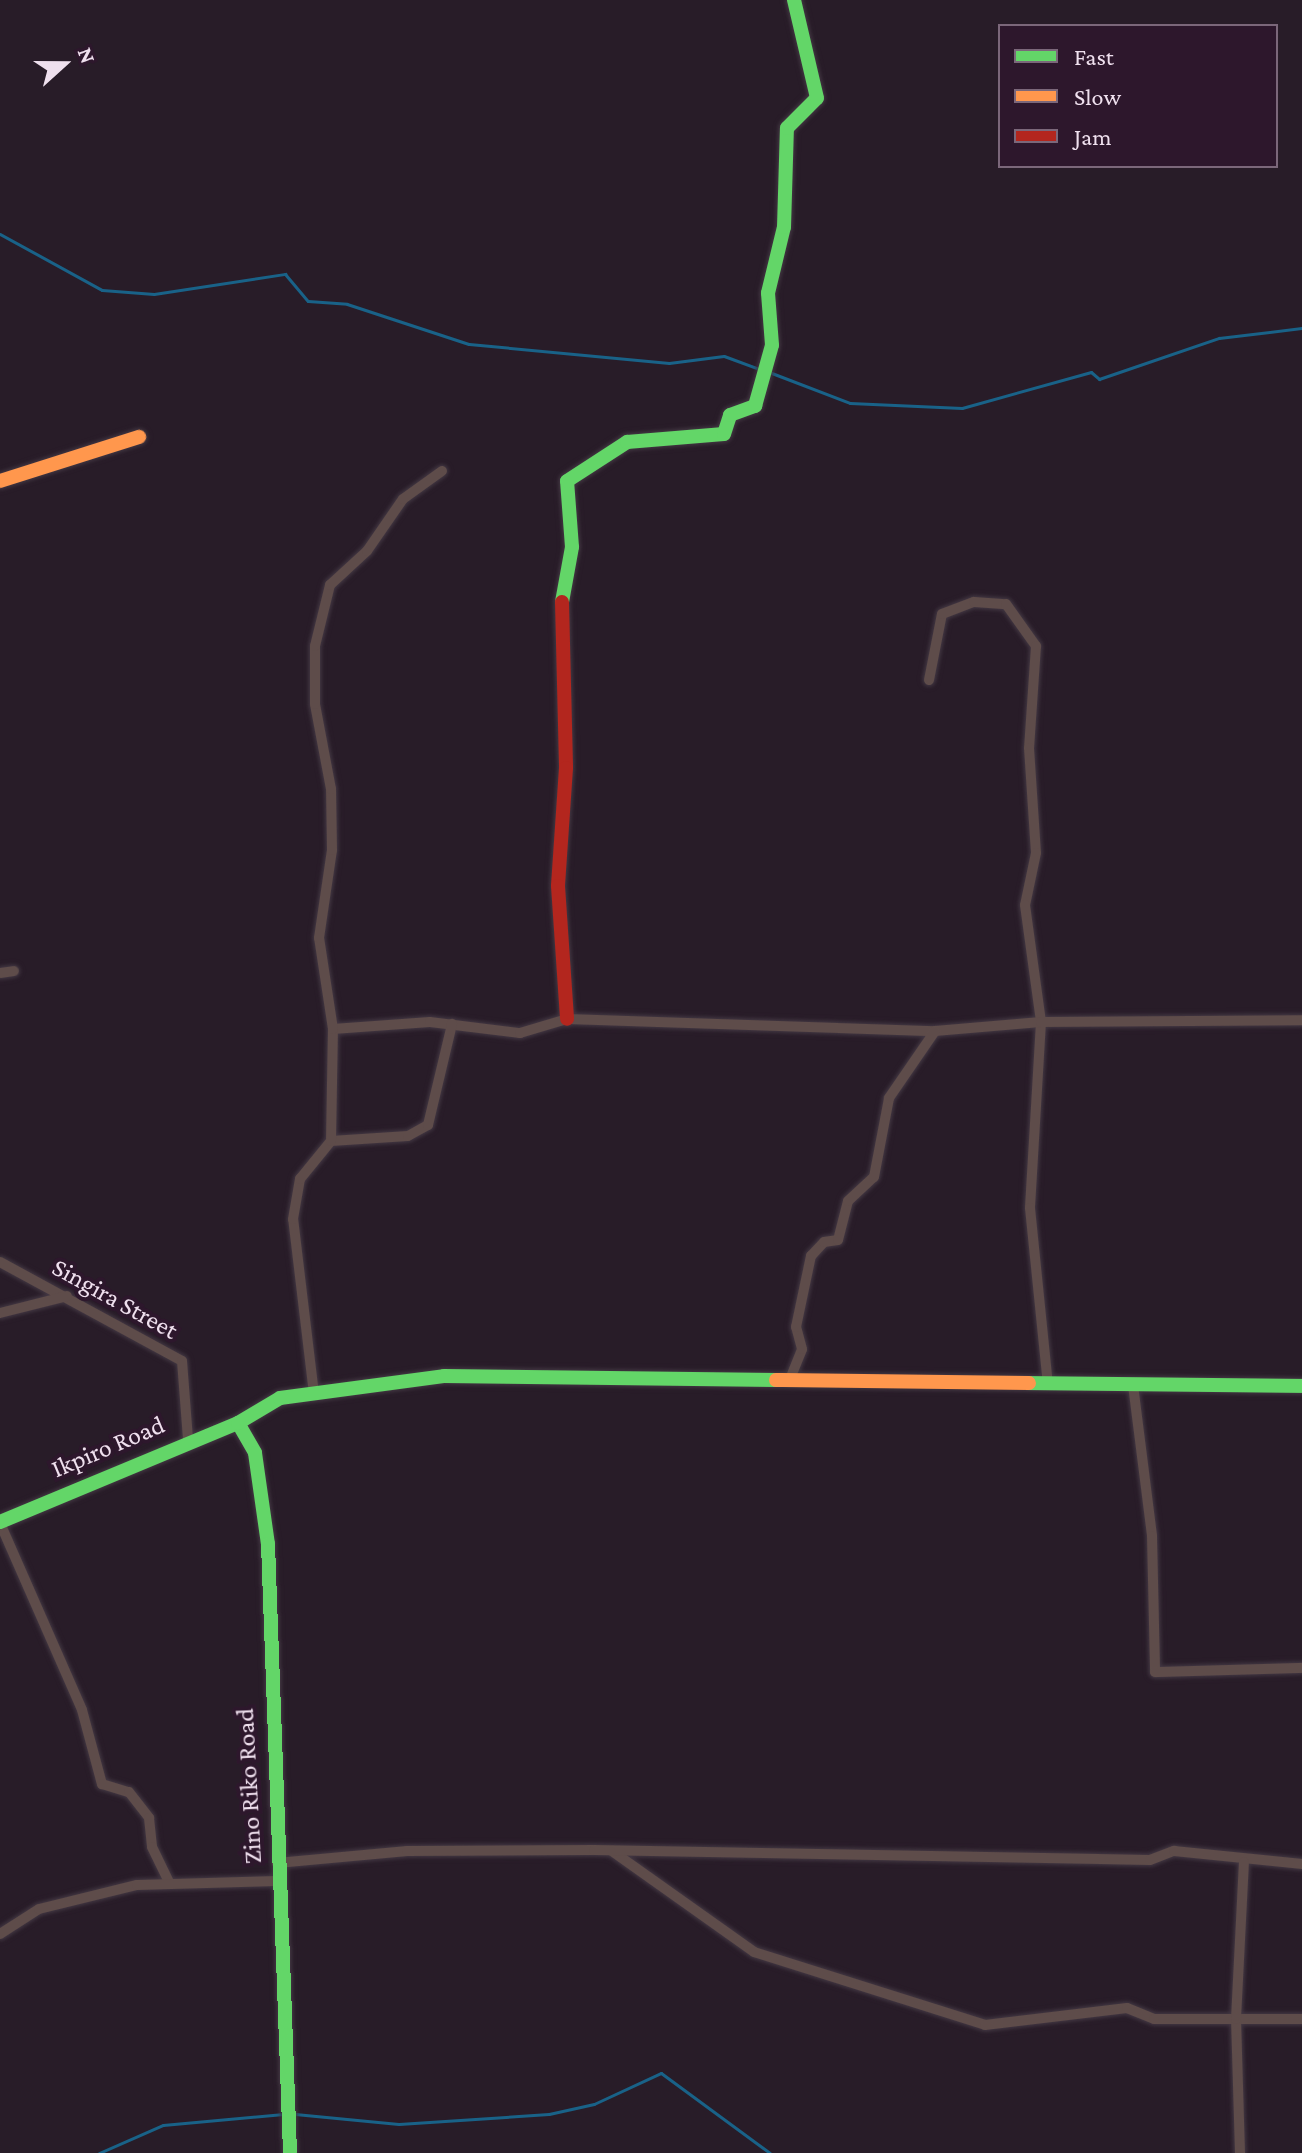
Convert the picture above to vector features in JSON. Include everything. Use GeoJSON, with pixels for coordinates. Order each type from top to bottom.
{"type":"FeatureCollection","features":[{"type":"Feature","properties":{"kind":"street"},"geometry":{"type":"LineString","coordinates":[[567,1019],[558,886],[566,768],[562,589],[572,547],[567,481],[627,442],[724,434],[730,415],[755,406],[772,345],[768,293],[784,227],[787,128],[817,98],[794,0]]}},
{"type":"Feature","properties":{"kind":"street"},"geometry":{"type":"LineString","coordinates":[[0,481],[139,437]]}},
{"type":"Feature","properties":{"kind":"street"},"geometry":{"type":"LineString","coordinates":[[314,1394],[293,1219],[300,1179],[331,1141],[333,1029],[319,938],[332,850],[331,789],[315,704],[322,602],[403,499],[442,471]]}},
{"type":"Feature","properties":{"kind":"street"},"geometry":{"type":"LineString","coordinates":[[929,680],[942,614],[974,602],[1006,604],[1036,646],[1029,748],[1036,853],[1025,905],[1041,1022],[1030,1208],[1048,1384]]}},
{"type":"Feature","properties":{"kind":"street"},"geometry":{"type":"LineString","coordinates":[[0,973],[14,971]]}},
{"type":"Feature","properties":{"kind":"street"},"geometry":{"type":"LineString","coordinates":[[333,1029],[452,1024],[520,1033],[567,1019],[935,1031],[1041,1022],[1302,1020]]}},
{"type":"Feature","properties":{"kind":"street"},"geometry":{"type":"LineString","coordinates":[[331,1141],[408,1136],[428,1125],[452,1024]]}},
{"type":"Feature","properties":{"kind":"street"},"geometry":{"type":"LineString","coordinates":[[790,1379],[802,1349],[796,1327],[811,1256],[824,1242],[838,1240],[848,1201],[874,1177],[889,1098],[935,1031]]}},
{"type":"Feature","properties":{"kind":"street","name":"Singira Street"},"geometry":{"type":"LineString","coordinates":[[0,1262],[182,1361],[188,1439]]}},
{"type":"Feature","properties":{"kind":"street"},"geometry":{"type":"LineString","coordinates":[[0,1313],[67,1296]]}},
{"type":"Feature","properties":{"kind":"street","name":"Ikpiro Road"},"geometry":{"type":"LineString","coordinates":[[0,1522],[188,1439],[238,1423],[280,1398],[444,1376],[1302,1386]]}},
{"type":"Feature","properties":{"kind":"street"},"geometry":{"type":"LineString","coordinates":[[1133,1385],[1152,1536],[1155,1672],[1302,1668]]}},
{"type":"Feature","properties":{"kind":"street","name":"Zino Riko Road"},"geometry":{"type":"LineString","coordinates":[[238,1423],[255,1453],[268,1544],[277,1881],[290,2153]]}},
{"type":"Feature","properties":{"kind":"street"},"geometry":{"type":"LineString","coordinates":[[0,1522],[82,1710],[102,1784],[129,1792],[149,1818],[152,1847],[170,1884]]}},
{"type":"Feature","properties":{"kind":"street"},"geometry":{"type":"LineString","coordinates":[[277,1863],[407,1851],[611,1850],[1150,1860],[1174,1851],[1244,1862],[1302,1864]]}},
{"type":"Feature","properties":{"kind":"street"},"geometry":{"type":"LineString","coordinates":[[611,1850],[754,1952],[913,2007],[985,2025],[1127,2008],[1154,2019],[1302,2019]]}},
{"type":"Feature","properties":{"kind":"street"},"geometry":{"type":"LineString","coordinates":[[1240,2153],[1236,2019],[1244,1862]]}},
{"type":"Feature","properties":{"kind":"street"},"geometry":{"type":"LineString","coordinates":[[0,1934],[39,1909],[170,1884],[277,1881]]}},
{"type":"Feature","properties":{"kind":"waterway"},"geometry":{"type":"LineString","coordinates":[[0,234],[102,290],[154,294],[285,274],[308,301],[347,304],[469,344],[669,363],[724,356],[762,370]]}},
{"type":"Feature","properties":{"kind":"waterway"},"geometry":{"type":"LineString","coordinates":[[769,372],[850,403],[962,408],[1091,372],[1099,379],[1219,338],[1302,328]]}},
{"type":"Feature","properties":{"kind":"waterway"},"geometry":{"type":"LineString","coordinates":[[295,2114],[399,2124],[549,2114],[594,2104],[661,2073],[770,2153]]}},
{"type":"Feature","properties":{"kind":"waterway"},"geometry":{"type":"LineString","coordinates":[[99,2153],[163,2125],[284,2114]]}},
{"type":"Feature","properties":{"kind":"traffic: fast"},"geometry":{"type":"LineString","coordinates":[[562,602],[572,547],[567,481],[627,442],[724,434],[730,415],[755,406],[772,345],[768,293],[784,227],[787,128],[817,98],[794,0]]}},
{"type":"Feature","properties":{"kind":"traffic: fast"},"geometry":{"type":"LineString","coordinates":[[0,1522],[238,1423],[280,1398],[444,1376],[776,1380]]}},
{"type":"Feature","properties":{"kind":"traffic: fast"},"geometry":{"type":"LineString","coordinates":[[1029,1383],[1302,1386]]}},
{"type":"Feature","properties":{"kind":"traffic: fast"},"geometry":{"type":"LineString","coordinates":[[238,1423],[255,1453],[268,1544],[290,2153]]}},
{"type":"Feature","properties":{"kind":"traffic: slow"},"geometry":{"type":"LineString","coordinates":[[0,481],[139,437]]}},
{"type":"Feature","properties":{"kind":"traffic: slow"},"geometry":{"type":"LineString","coordinates":[[776,1380],[1029,1383]]}},
{"type":"Feature","properties":{"kind":"traffic: jam"},"geometry":{"type":"LineString","coordinates":[[562,602],[566,768],[558,886],[567,1019]]}}]}
